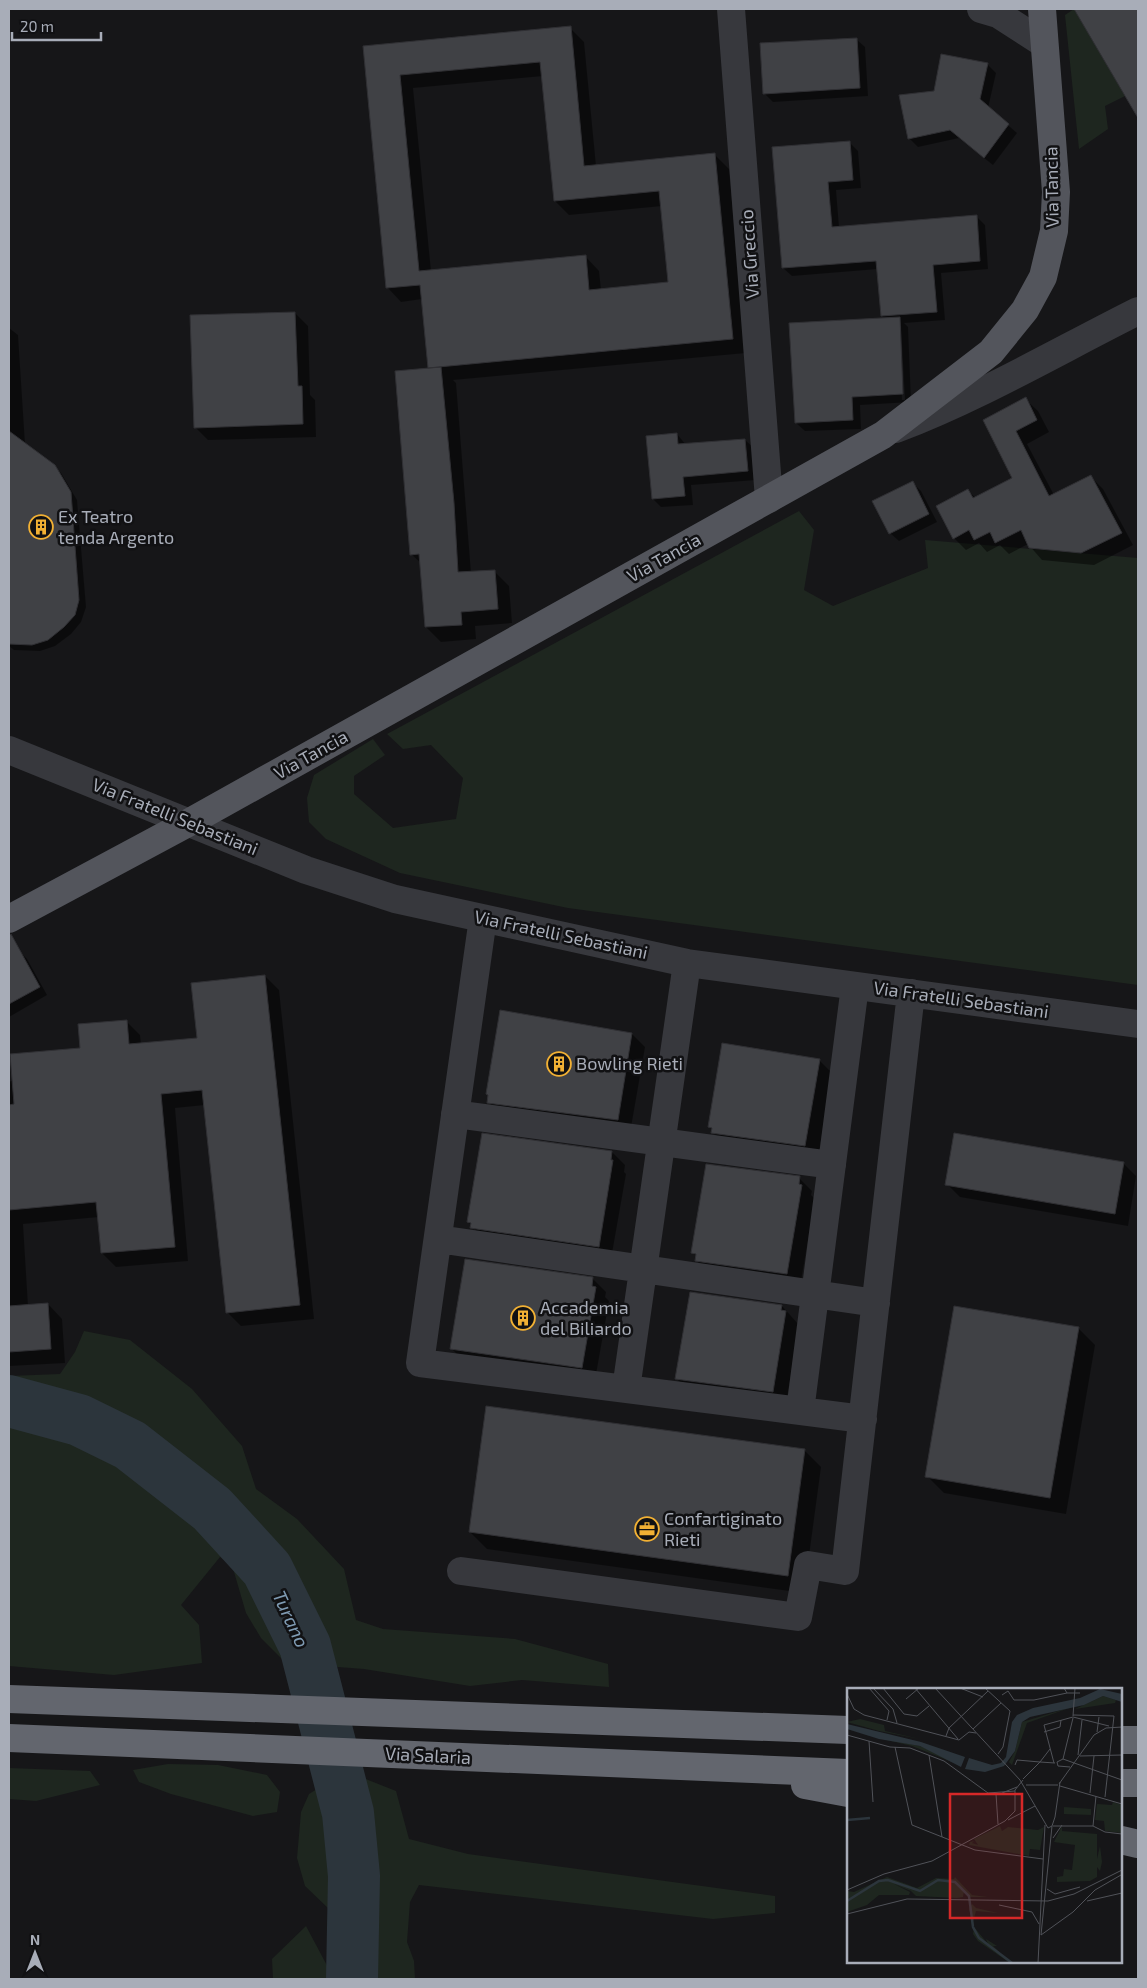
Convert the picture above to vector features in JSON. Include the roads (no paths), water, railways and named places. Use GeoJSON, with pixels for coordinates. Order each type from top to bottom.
{"type":"FeatureCollection","features":[{"type":"Feature","properties":{"kind":"highway"},"geometry":{"type":"LineString","coordinates":[[9,1698],[847,1730]]}},
{"type":"Feature","properties":{"kind":"highway","name":"Via Salaria"},"geometry":{"type":"LineString","coordinates":[[9,1738],[847,1772]]}},
{"type":"Feature","properties":{"kind":"highway"},"geometry":{"type":"LineString","coordinates":[[1122,1740],[1138,1740]]}},
{"type":"Feature","properties":{"kind":"highway"},"geometry":{"type":"LineString","coordinates":[[687,1766],[847,1793]]}},
{"type":"Feature","properties":{"kind":"highway"},"geometry":{"type":"LineString","coordinates":[[1122,1784],[1138,1783]]}},
{"type":"Feature","properties":{"kind":"highway"},"geometry":{"type":"LineString","coordinates":[[1122,1840],[1138,1844]]}},
{"type":"Feature","properties":{"kind":"main road","name":"Via Tancia"},"geometry":{"type":"LineString","coordinates":[[9,919],[188,823],[883,435],[991,352],[1025,310],[1043,277],[1054,231],[1056,192],[1043,43],[1042,9]]}},
{"type":"Feature","properties":{"kind":"street","name":"Via Greccio"},"geometry":{"type":"LineString","coordinates":[[731,9],[769,499]]}},
{"type":"Feature","properties":{"kind":"street"},"geometry":{"type":"LineString","coordinates":[[981,9],[998,14],[1043,43]]}},
{"type":"Feature","properties":{"kind":"street"},"geometry":{"type":"LineString","coordinates":[[883,435],[948,409],[1052,353],[1138,311]]}},
{"type":"Feature","properties":{"kind":"street","name":"Via Fratelli Sebastiani"},"geometry":{"type":"LineString","coordinates":[[9,750],[306,870],[395,899],[687,963],[1138,1024]]}},
{"type":"Feature","properties":{"kind":"street"},"geometry":{"type":"LineString","coordinates":[[483,918],[420,1362],[863,1419]]}},
{"type":"Feature","properties":{"kind":"street"},"geometry":{"type":"LineString","coordinates":[[626,1388],[687,963]]}},
{"type":"Feature","properties":{"kind":"street"},"geometry":{"type":"LineString","coordinates":[[800,1411],[855,986]]}},
{"type":"Feature","properties":{"kind":"street"},"geometry":{"type":"LineString","coordinates":[[460,1571],[798,1618],[808,1564],[845,1571],[911,993]]}},
{"type":"Feature","properties":{"kind":"street"},"geometry":{"type":"LineString","coordinates":[[455,1114],[832,1165]]}},
{"type":"Feature","properties":{"kind":"street"},"geometry":{"type":"LineString","coordinates":[[438,1239],[876,1303]]}},
{"type":"Feature","properties":{"kind":"waterway","name":"Turano"},"geometry":{"type":"LineString","coordinates":[[9,1401],[79,1420],[130,1445],[212,1509],[267,1569],[305,1646],[348,1813],[354,1876],[352,1979]]}},
{"type":"Feature","properties":{"kind":"place","name":"Ex Teatro tenda Argento"},"geometry":{"type":"Point","coordinates":[41,527]}},
{"type":"Feature","properties":{"kind":"place","name":"Bowling Rieti"},"geometry":{"type":"Point","coordinates":[559,1064]}},
{"type":"Feature","properties":{"kind":"place","name":"Accademia del Biliardo"},"geometry":{"type":"Point","coordinates":[523,1318]}},
{"type":"Feature","properties":{"kind":"place","name":"Confartiginato Rieti"},"geometry":{"type":"Point","coordinates":[647,1529]}}]}
